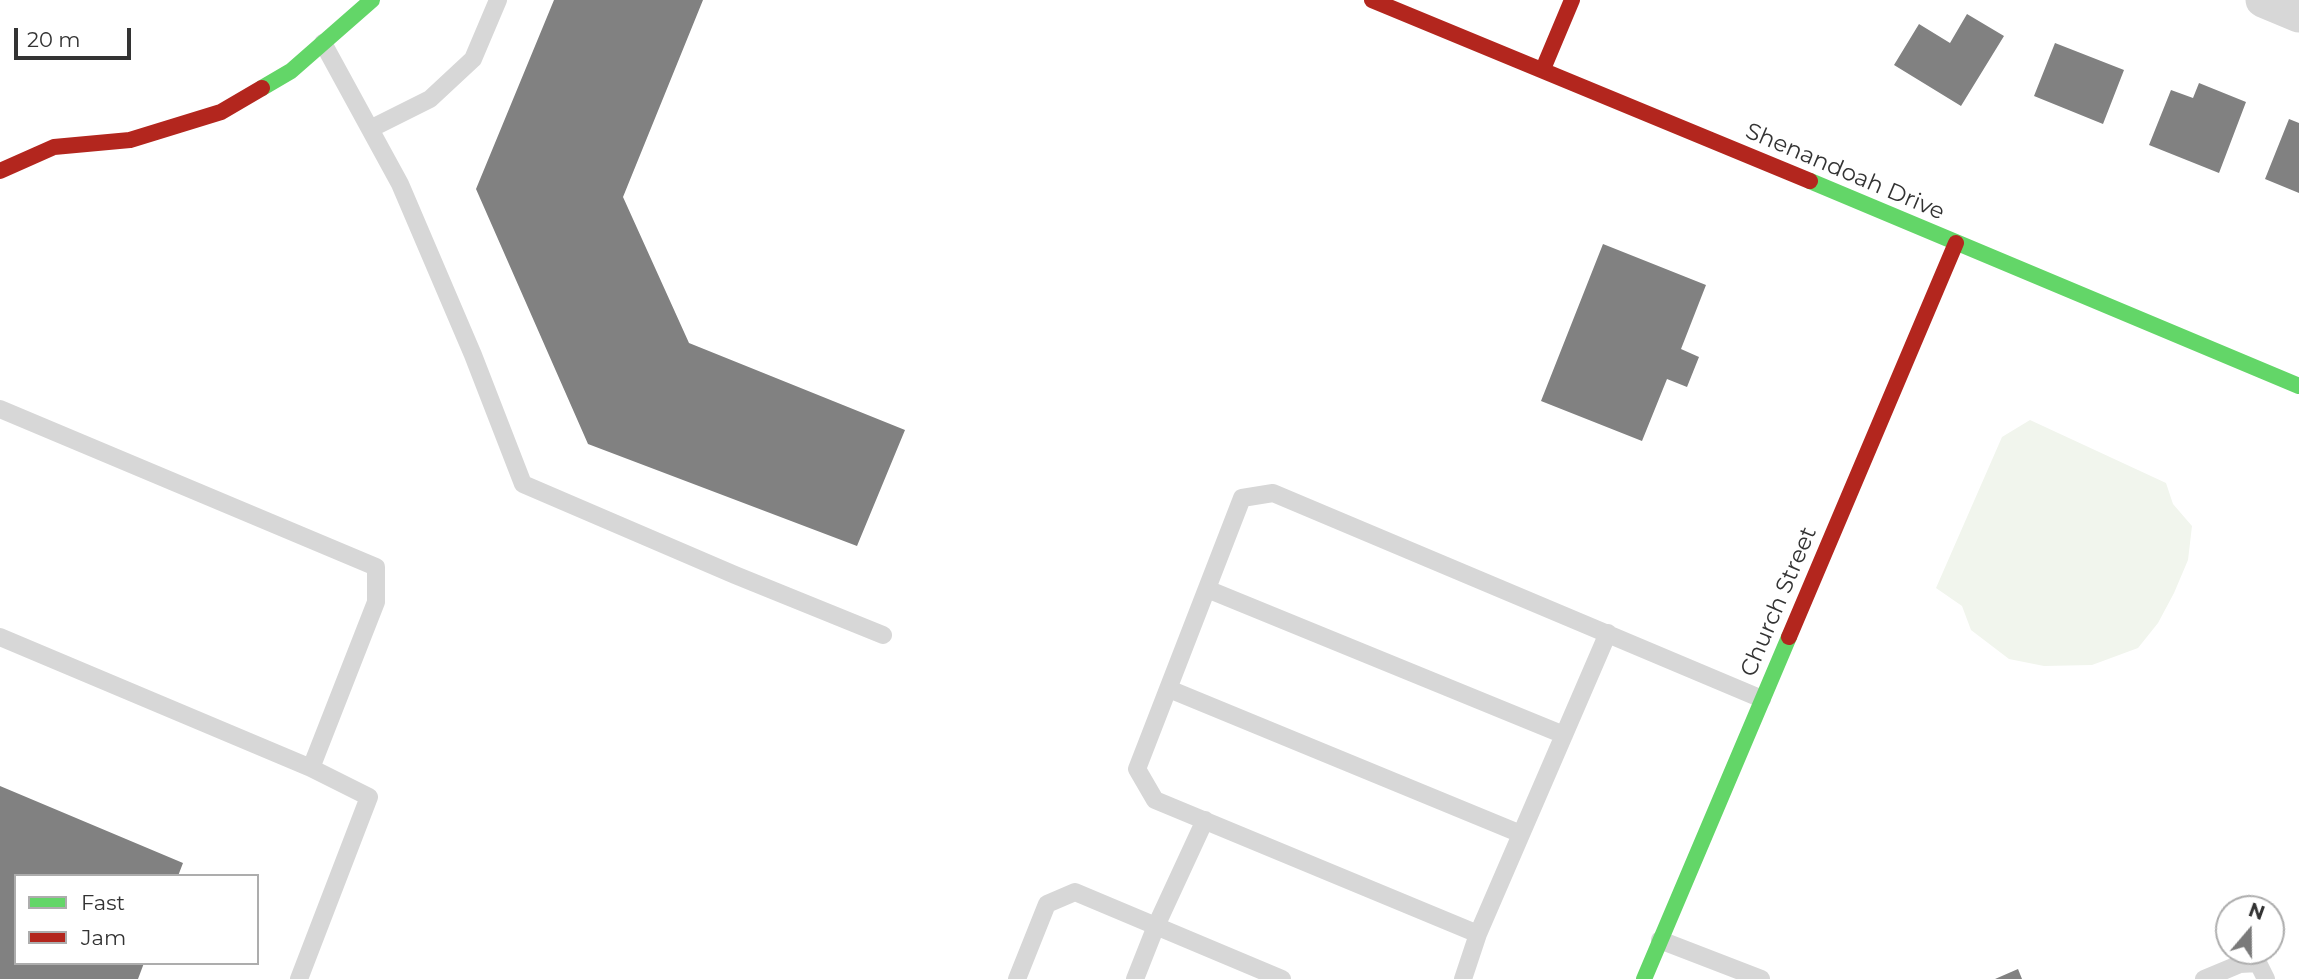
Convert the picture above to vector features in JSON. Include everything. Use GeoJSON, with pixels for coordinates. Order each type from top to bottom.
{"type":"FeatureCollection","features":[{"type":"Feature","properties":{"kind":"street"},"geometry":{"type":"LineString","coordinates":[[0,171],[54,147],[130,139],[221,112],[291,71],[372,0]]}},
{"type":"Feature","properties":{"kind":"street","name":"Shenandoah Drive"},"geometry":{"type":"LineString","coordinates":[[1372,0],[2299,386]]}},
{"type":"Feature","properties":{"kind":"street"},"geometry":{"type":"LineString","coordinates":[[1543,69],[1572,0]]}},
{"type":"Feature","properties":{"kind":"street"},"geometry":{"type":"LineString","coordinates":[[2263,0],[2299,15]]}},
{"type":"Feature","properties":{"kind":"street","name":"Church Street"},"geometry":{"type":"LineString","coordinates":[[1643,979],[1956,243]]}},
{"type":"Feature","properties":{"kind":"lane"},"geometry":{"type":"LineString","coordinates":[[370,130],[430,99],[473,59],[498,0]]}},
{"type":"Feature","properties":{"kind":"lane"},"geometry":{"type":"LineString","coordinates":[[323,43],[400,184],[473,355],[523,484],[883,635]]}},
{"type":"Feature","properties":{"kind":"lane"},"geometry":{"type":"LineString","coordinates":[[0,410],[376,567],[376,602],[311,768]]}},
{"type":"Feature","properties":{"kind":"lane"},"geometry":{"type":"LineString","coordinates":[[1478,934],[1155,800],[1137,769],[1242,498],[1273,493],[1762,699]]}},
{"type":"Feature","properties":{"kind":"lane"},"geometry":{"type":"LineString","coordinates":[[1207,589],[1564,735]]}},
{"type":"Feature","properties":{"kind":"lane"},"geometry":{"type":"LineString","coordinates":[[1463,979],[1478,934],[1608,633]]}},
{"type":"Feature","properties":{"kind":"lane"},"geometry":{"type":"LineString","coordinates":[[0,637],[311,768],[369,797],[299,979]]}},
{"type":"Feature","properties":{"kind":"lane"},"geometry":{"type":"LineString","coordinates":[[1168,689],[1521,834]]}},
{"type":"Feature","properties":{"kind":"lane"},"geometry":{"type":"LineString","coordinates":[[1135,979],[1156,926],[1205,820]]}},
{"type":"Feature","properties":{"kind":"lane"},"geometry":{"type":"LineString","coordinates":[[1017,979],[1047,904],[1075,892],[1282,979]]}},
{"type":"Feature","properties":{"kind":"lane"},"geometry":{"type":"LineString","coordinates":[[1660,940],[1761,979]]}},
{"type":"Feature","properties":{"kind":"lane"},"geometry":{"type":"LineString","coordinates":[[2204,979],[2240,964],[2258,963],[2266,979]]}},
{"type":"Feature","properties":{"kind":"shaded area"},"geometry":{"type":"Polygon","coordinates":[[[2030,420],[2166,483],[2173,504],[2192,526],[2188,560],[2158,623],[2138,648],[2092,665],[2044,666],[2009,659],[1971,630],[1962,606],[1936,588],[2002,437],[2030,420]]]}},
{"type":"Feature","properties":{"kind":"building"},"geometry":{"type":"Polygon","coordinates":[[[554,0],[703,0],[623,197],[689,343],[905,430],[857,546],[588,444],[476,189],[554,0]]]}},
{"type":"Feature","properties":{"kind":"building"},"geometry":{"type":"Polygon","coordinates":[[[1967,14],[2004,36],[1961,106],[1894,65],[1919,24],[1950,43],[1967,14]]]}},
{"type":"Feature","properties":{"kind":"building"},"geometry":{"type":"Polygon","coordinates":[[[2055,43],[2124,70],[2103,124],[2034,96],[2055,43]]]}},
{"type":"Feature","properties":{"kind":"building"},"geometry":{"type":"Polygon","coordinates":[[[2199,83],[2246,102],[2219,173],[2149,145],[2171,90],[2193,98],[2199,83]]]}},
{"type":"Feature","properties":{"kind":"building"},"geometry":{"type":"Polygon","coordinates":[[[2289,119],[2299,123],[2299,193],[2265,179],[2289,119]]]}},
{"type":"Feature","properties":{"kind":"building"},"geometry":{"type":"Polygon","coordinates":[[[1603,244],[1706,285],[1681,349],[1699,357],[1687,387],[1667,379],[1642,441],[1541,401],[1603,244]]]}},
{"type":"Feature","properties":{"kind":"building"},"geometry":{"type":"Polygon","coordinates":[[[0,786],[183,863],[179,874],[14,874],[14,965],[143,965],[138,979],[0,979],[0,786]]]}},
{"type":"Feature","properties":{"kind":"building"},"geometry":{"type":"Polygon","coordinates":[[[2018,969],[2022,979],[1995,979],[2018,969]]]}},
{"type":"Feature","properties":{"kind":"traffic: fast"},"geometry":{"type":"LineString","coordinates":[[262,88],[291,71],[372,0]]}},
{"type":"Feature","properties":{"kind":"traffic: fast"},"geometry":{"type":"LineString","coordinates":[[1810,181],[2299,386]]}},
{"type":"Feature","properties":{"kind":"traffic: fast"},"geometry":{"type":"LineString","coordinates":[[1644,979],[1789,637]]}},
{"type":"Feature","properties":{"kind":"traffic: jam"},"geometry":{"type":"LineString","coordinates":[[1372,0],[1810,181]]}},
{"type":"Feature","properties":{"kind":"traffic: jam"},"geometry":{"type":"LineString","coordinates":[[1543,69],[1572,0]]}},
{"type":"Feature","properties":{"kind":"traffic: jam"},"geometry":{"type":"LineString","coordinates":[[0,171],[54,147],[130,140],[221,112],[262,88]]}},
{"type":"Feature","properties":{"kind":"traffic: jam"},"geometry":{"type":"LineString","coordinates":[[1789,637],[1956,243]]}}]}
